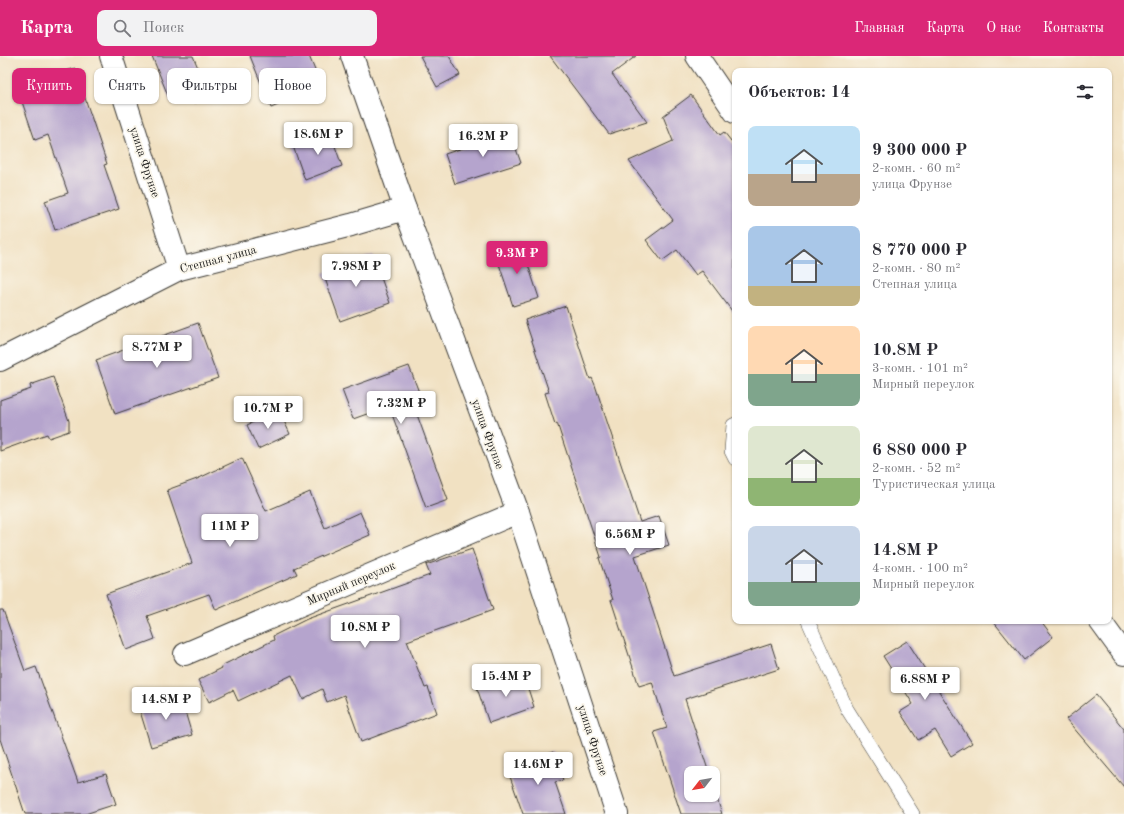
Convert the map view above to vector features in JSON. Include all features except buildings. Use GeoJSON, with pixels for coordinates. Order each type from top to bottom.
{"type":"FeatureCollection","features":[{"type":"Feature","properties":{"kind":"street","name":"улица Фрунзе"},"geometry":{"type":"LineString","coordinates":[[111,56],[179,269]]}},
{"type":"Feature","properties":{"kind":"street","name":"улица Фрунзе"},"geometry":{"type":"LineString","coordinates":[[352,56],[405,209],[518,512],[617,814]]}},
{"type":"Feature","properties":{"kind":"street"},"geometry":{"type":"LineString","coordinates":[[697,56],[732,108]]}},
{"type":"Feature","properties":{"kind":"street","name":"Степная улица"},"geometry":{"type":"LineString","coordinates":[[0,360],[179,269],[351,225],[405,209]]}},
{"type":"Feature","properties":{"kind":"street","name":"Мирный переулок"},"geometry":{"type":"LineString","coordinates":[[185,654],[518,512]]}},
{"type":"Feature","properties":{"kind":"street"},"geometry":{"type":"LineString","coordinates":[[1102,624],[1124,654]]}},
{"type":"Feature","properties":{"kind":"lane"},"geometry":{"type":"LineString","coordinates":[[732,438],[732,453]]}},
{"type":"Feature","properties":{"kind":"lane"},"geometry":{"type":"LineString","coordinates":[[809,624],[848,709],[914,814]]}}]}
